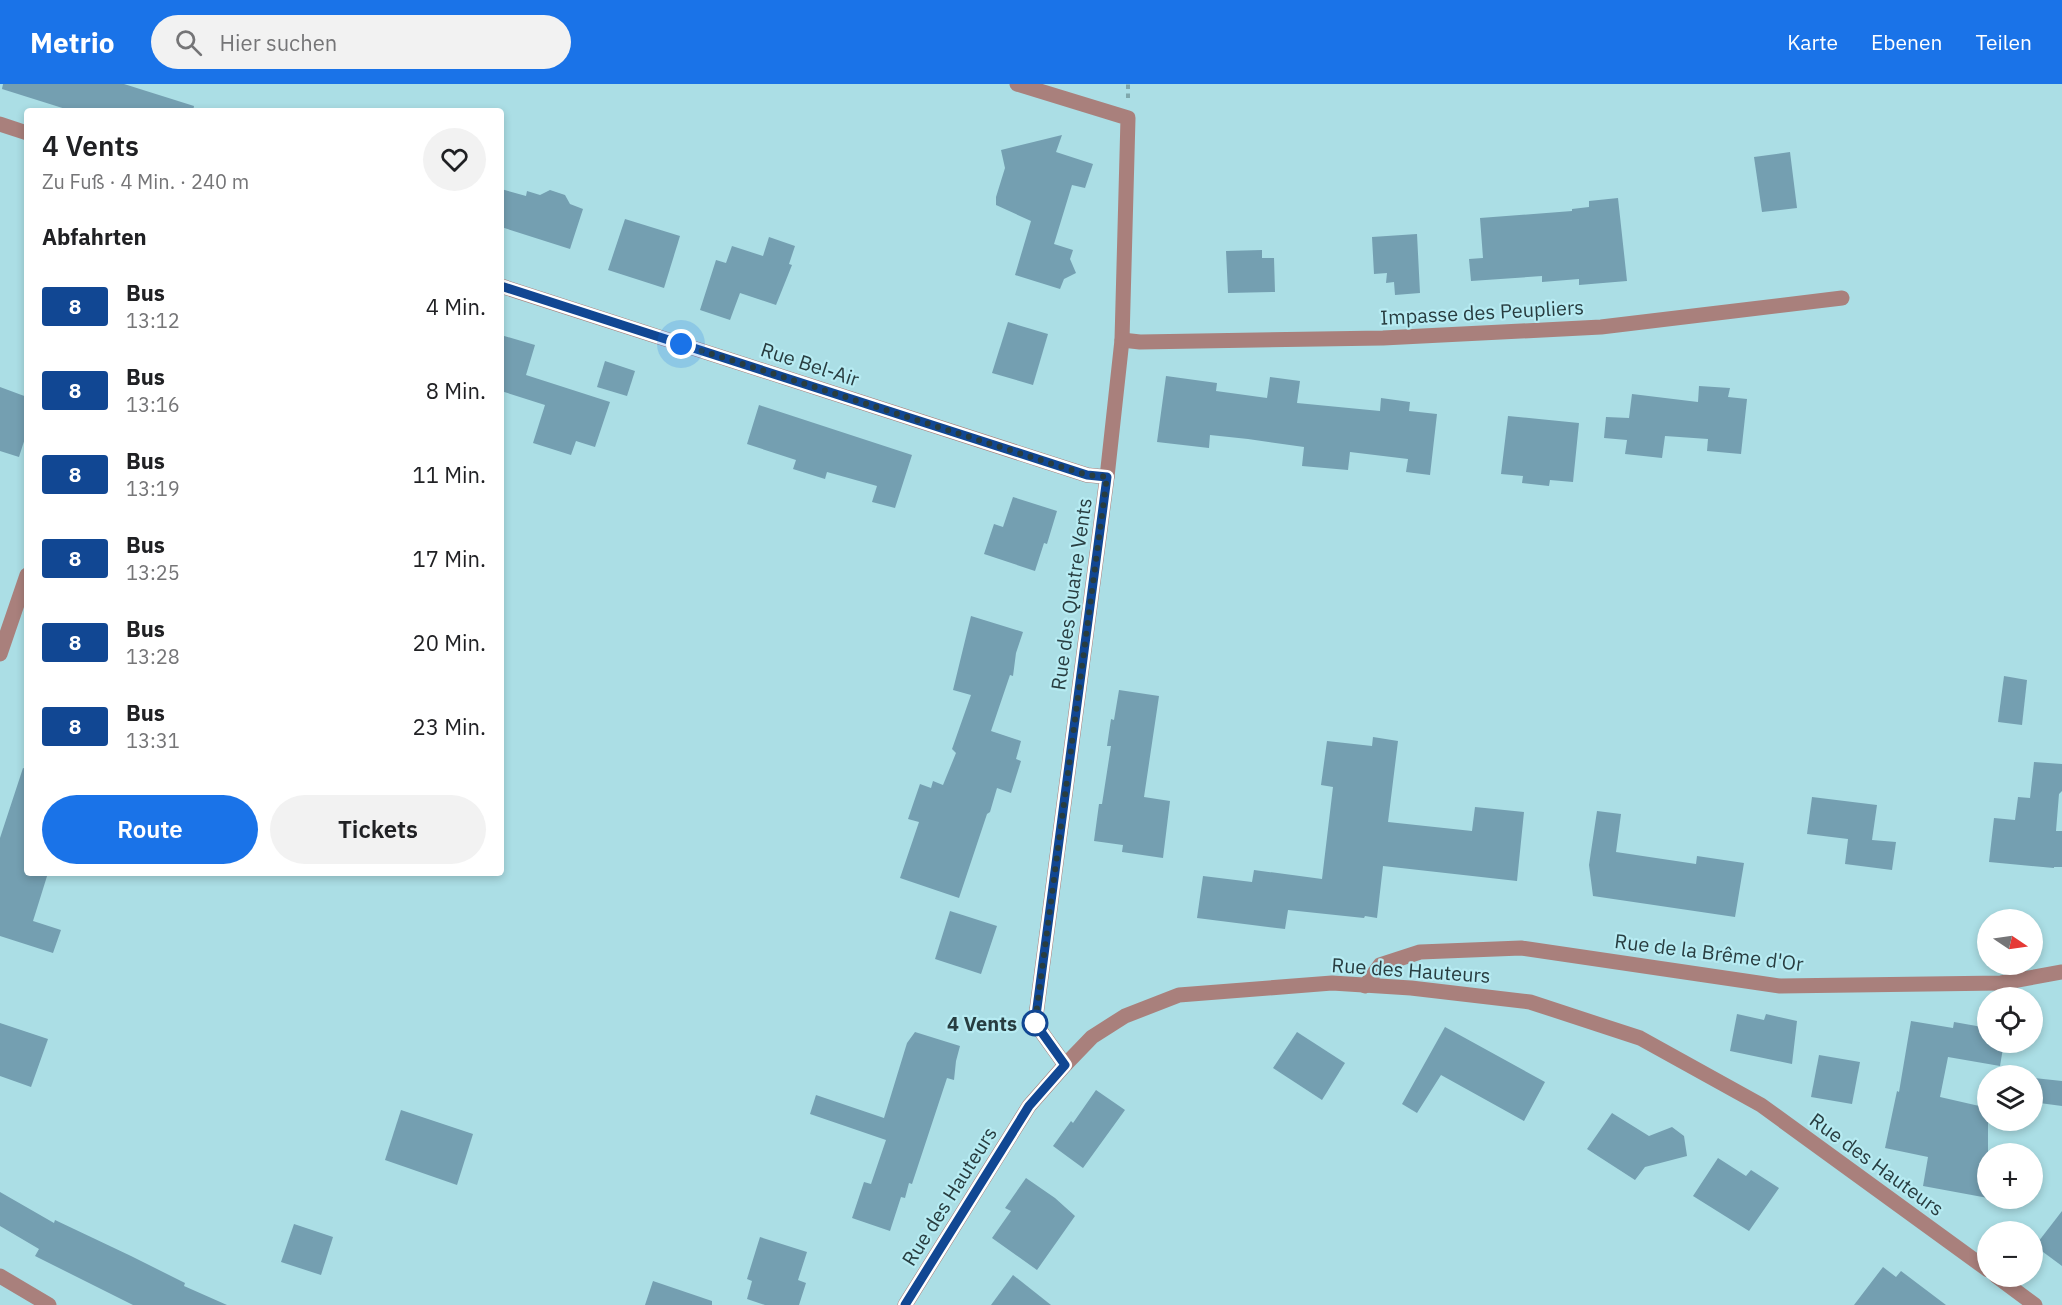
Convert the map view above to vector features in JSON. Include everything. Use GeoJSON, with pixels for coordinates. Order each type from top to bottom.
{"type":"FeatureCollection","features":[{"type":"Feature","properties":{"kind":"street","name":"Rue des Quatre Vents"},"geometry":{"type":"LineString","coordinates":[[1017,84],[1128,118],[1122,340],[1107,477],[1035,1023],[1065,1065]]}},
{"type":"Feature","properties":{"kind":"street"},"geometry":{"type":"LineString","coordinates":[[0,124],[24,132]]}},
{"type":"Feature","properties":{"kind":"street","name":"Rue Bel-Air"},"geometry":{"type":"LineString","coordinates":[[504,287],[1087,475],[1107,477]]}},
{"type":"Feature","properties":{"kind":"street","name":"Impasse des Peupliers"},"geometry":{"type":"LineString","coordinates":[[1122,340],[1140,342],[1383,338],[1601,327],[1842,298]]}},
{"type":"Feature","properties":{"kind":"street"},"geometry":{"type":"LineString","coordinates":[[0,654],[24,583]]}},
{"type":"Feature","properties":{"kind":"street","name":"Rue de la Brême d'Or"},"geometry":{"type":"LineString","coordinates":[[1365,986],[1380,965],[1420,952],[1521,948],[1780,986],[2001,983],[2062,972]]}},
{"type":"Feature","properties":{"kind":"street","name":"Rue des Hauteurs"},"geometry":{"type":"LineString","coordinates":[[905,1305],[1029,1106],[1092,1037],[1125,1016],[1179,995],[1332,984],[1411,988],[1530,1002],[1640,1038],[1761,1105],[1977,1262]]}},
{"type":"Feature","properties":{"kind":"street"},"geometry":{"type":"LineString","coordinates":[[0,1276],[49,1305]]}},
{"type":"Feature","properties":{"kind":"street"},"geometry":{"type":"LineString","coordinates":[[2011,1287],[2036,1305]]}},
{"type":"Feature","properties":{"kind":"building"},"geometry":{"type":"Polygon","coordinates":[[[3,84],[124,84],[194,106],[194,108],[62,108],[2,89],[3,84]]]}},
{"type":"Feature","properties":{"kind":"building"},"geometry":{"type":"Polygon","coordinates":[[[1062,135],[1056,152],[1093,164],[1085,188],[1072,185],[1054,244],[1073,250],[1070,259],[1076,273],[1064,279],[1060,289],[1015,275],[1031,221],[996,205],[996,197],[1005,168],[1001,150],[1062,135]]]}},
{"type":"Feature","properties":{"kind":"building"},"geometry":{"type":"Polygon","coordinates":[[[1790,152],[1797,208],[1762,212],[1754,157],[1790,152]]]}},
{"type":"Feature","properties":{"kind":"building"},"geometry":{"type":"Polygon","coordinates":[[[504,190],[526,196],[527,191],[540,195],[550,190],[565,195],[570,204],[583,209],[570,249],[504,228],[504,190]]]}},
{"type":"Feature","properties":{"kind":"building"},"geometry":{"type":"Polygon","coordinates":[[[1618,198],[1627,281],[1579,285],[1579,279],[1542,282],[1542,276],[1471,281],[1469,259],[1483,258],[1480,218],[1572,211],[1572,209],[1589,207],[1589,201],[1618,198]]]}},
{"type":"Feature","properties":{"kind":"building"},"geometry":{"type":"Polygon","coordinates":[[[625,219],[680,236],[664,288],[608,270],[625,219]]]}},
{"type":"Feature","properties":{"kind":"building"},"geometry":{"type":"Polygon","coordinates":[[[1417,234],[1420,293],[1395,295],[1394,282],[1386,283],[1387,273],[1374,274],[1372,237],[1417,234]]]}},
{"type":"Feature","properties":{"kind":"building"},"geometry":{"type":"Polygon","coordinates":[[[769,237],[795,246],[789,264],[792,265],[776,305],[740,293],[730,320],[700,310],[716,260],[726,263],[732,246],[763,256],[769,237]]]}},
{"type":"Feature","properties":{"kind":"building"},"geometry":{"type":"Polygon","coordinates":[[[1262,250],[1262,258],[1274,258],[1275,292],[1228,293],[1226,251],[1262,250]]]}},
{"type":"Feature","properties":{"kind":"building"},"geometry":{"type":"Polygon","coordinates":[[[1008,322],[1048,334],[1033,385],[992,373],[1008,322]]]}},
{"type":"Feature","properties":{"kind":"building"},"geometry":{"type":"Polygon","coordinates":[[[504,336],[535,345],[526,375],[610,402],[595,447],[576,441],[571,455],[533,443],[545,405],[504,392],[504,336]]]}},
{"type":"Feature","properties":{"kind":"building"},"geometry":{"type":"Polygon","coordinates":[[[605,361],[635,371],[627,396],[597,387],[605,361]]]}},
{"type":"Feature","properties":{"kind":"building"},"geometry":{"type":"Polygon","coordinates":[[[1166,376],[1217,383],[1216,391],[1267,398],[1270,377],[1300,381],[1297,403],[1380,411],[1381,398],[1410,402],[1409,411],[1437,414],[1430,475],[1406,472],[1408,459],[1350,452],[1348,470],[1302,466],[1304,447],[1248,439],[1210,435],[1209,448],[1157,442],[1166,376]]]}},
{"type":"Feature","properties":{"kind":"building"},"geometry":{"type":"Polygon","coordinates":[[[1699,386],[1730,388],[1728,397],[1747,399],[1741,454],[1707,451],[1708,439],[1665,436],[1662,458],[1625,454],[1627,440],[1604,438],[1606,417],[1629,418],[1632,394],[1698,402],[1699,386]]]}},
{"type":"Feature","properties":{"kind":"building"},"geometry":{"type":"Polygon","coordinates":[[[0,387],[24,396],[24,441],[19,457],[0,451],[0,387]]]}},
{"type":"Feature","properties":{"kind":"building"},"geometry":{"type":"Polygon","coordinates":[[[759,405],[912,455],[895,508],[872,502],[877,486],[827,472],[825,479],[793,469],[796,460],[747,444],[759,405]]]}},
{"type":"Feature","properties":{"kind":"building"},"geometry":{"type":"Polygon","coordinates":[[[1508,416],[1579,423],[1573,482],[1550,480],[1549,486],[1522,483],[1523,476],[1501,474],[1508,416]]]}},
{"type":"Feature","properties":{"kind":"building"},"geometry":{"type":"Polygon","coordinates":[[[1013,497],[1057,511],[1047,544],[1044,543],[1035,571],[984,554],[994,524],[1003,527],[1013,497]]]}},
{"type":"Feature","properties":{"kind":"building"},"geometry":{"type":"Polygon","coordinates":[[[971,616],[1023,632],[1016,653],[1013,676],[1010,675],[991,731],[1021,741],[1016,759],[1021,761],[1011,793],[997,788],[959,898],[900,878],[919,822],[908,819],[920,784],[931,788],[933,781],[943,785],[956,753],[952,749],[971,695],[953,690],[971,616]]]}},
{"type":"Feature","properties":{"kind":"building"},"geometry":{"type":"Polygon","coordinates":[[[2004,676],[2027,680],[2022,725],[1998,722],[2004,676]]]}},
{"type":"Feature","properties":{"kind":"building"},"geometry":{"type":"Polygon","coordinates":[[[1119,690],[1159,696],[1144,797],[1170,801],[1163,858],[1122,852],[1123,845],[1094,841],[1111,746],[1107,746],[1111,719],[1114,720],[1119,690]]]}},
{"type":"Feature","properties":{"kind":"building"},"geometry":{"type":"Polygon","coordinates":[[[1373,737],[1398,741],[1388,822],[1472,831],[1475,807],[1524,812],[1517,881],[1383,866],[1377,918],[1288,910],[1285,929],[1197,918],[1203,876],[1252,882],[1254,870],[1322,879],[1333,787],[1321,785],[1327,741],[1372,746],[1373,737]]]}},
{"type":"Feature","properties":{"kind":"building"},"geometry":{"type":"Polygon","coordinates":[[[2034,762],[2062,764],[2062,791],[2059,794],[2056,831],[2062,831],[2062,867],[1989,862],[1994,818],[2015,820],[2018,797],[2030,798],[2034,762]]]}},
{"type":"Feature","properties":{"kind":"building"},"geometry":{"type":"Polygon","coordinates":[[[24,768],[24,876],[47,876],[33,921],[61,930],[53,953],[0,936],[0,838],[24,768]]]}},
{"type":"Feature","properties":{"kind":"building"},"geometry":{"type":"Polygon","coordinates":[[[1812,797],[1877,805],[1872,840],[1896,842],[1892,870],[1845,864],[1848,839],[1807,834],[1812,797]]]}},
{"type":"Feature","properties":{"kind":"building"},"geometry":{"type":"Polygon","coordinates":[[[1597,811],[1621,814],[1616,852],[1696,864],[1697,856],[1744,863],[1735,917],[1593,896],[1589,865],[1597,811]]]}},
{"type":"Feature","properties":{"kind":"building"},"geometry":{"type":"Polygon","coordinates":[[[950,911],[997,926],[981,974],[935,959],[950,911]]]}},
{"type":"Feature","properties":{"kind":"building"},"geometry":{"type":"Polygon","coordinates":[[[1737,1014],[1764,1020],[1766,1014],[1797,1021],[1792,1064],[1730,1051],[1737,1014]]]}},
{"type":"Feature","properties":{"kind":"building"},"geometry":{"type":"Polygon","coordinates":[[[1911,1021],[1953,1028],[1954,1022],[1977,1026],[1977,1053],[2002,1053],[2000,1065],[1948,1057],[1940,1097],[1977,1105],[1977,1131],[1988,1131],[1988,1143],[1977,1143],[1977,1196],[1923,1186],[1928,1157],[1885,1148],[1897,1091],[1899,1092],[1911,1021]]]}},
{"type":"Feature","properties":{"kind":"building"},"geometry":{"type":"Polygon","coordinates":[[[0,1023],[48,1039],[31,1087],[0,1076],[0,1023]]]}},
{"type":"Feature","properties":{"kind":"building"},"geometry":{"type":"Polygon","coordinates":[[[1445,1027],[1545,1082],[1524,1121],[1441,1075],[1417,1113],[1402,1104],[1445,1027]]]}},
{"type":"Feature","properties":{"kind":"building"},"geometry":{"type":"Polygon","coordinates":[[[915,1032],[960,1046],[954,1080],[947,1078],[912,1184],[909,1183],[905,1198],[901,1197],[890,1231],[852,1218],[864,1182],[871,1184],[886,1140],[810,1114],[816,1095],[884,1118],[907,1043],[915,1032]]]}},
{"type":"Feature","properties":{"kind":"building"},"geometry":{"type":"Polygon","coordinates":[[[1297,1032],[1345,1063],[1322,1100],[1273,1068],[1297,1032]]]}},
{"type":"Feature","properties":{"kind":"building"},"geometry":{"type":"Polygon","coordinates":[[[1819,1055],[1860,1062],[1852,1104],[1811,1097],[1819,1055]]]}},
{"type":"Feature","properties":{"kind":"building"},"geometry":{"type":"Polygon","coordinates":[[[2043,1079],[2062,1081],[2062,1106],[2043,1103],[2043,1079]]]}},
{"type":"Feature","properties":{"kind":"building"},"geometry":{"type":"Polygon","coordinates":[[[1096,1090],[1125,1110],[1083,1168],[1053,1146],[1071,1121],[1073,1123],[1096,1090]]]}},
{"type":"Feature","properties":{"kind":"building"},"geometry":{"type":"Polygon","coordinates":[[[401,1110],[473,1134],[457,1185],[385,1160],[401,1110]]]}},
{"type":"Feature","properties":{"kind":"building"},"geometry":{"type":"Polygon","coordinates":[[[1612,1113],[1649,1136],[1672,1127],[1684,1136],[1687,1156],[1645,1167],[1635,1180],[1587,1149],[1612,1113]]]}},
{"type":"Feature","properties":{"kind":"building"},"geometry":{"type":"Polygon","coordinates":[[[1718,1158],[1746,1176],[1751,1170],[1779,1188],[1749,1231],[1693,1196],[1718,1158]]]}},
{"type":"Feature","properties":{"kind":"building"},"geometry":{"type":"Polygon","coordinates":[[[1026,1178],[1055,1198],[1075,1216],[1037,1270],[992,1238],[1011,1211],[1005,1208],[1026,1178]]]}},
{"type":"Feature","properties":{"kind":"building"},"geometry":{"type":"Polygon","coordinates":[[[0,1192],[54,1223],[55,1220],[185,1283],[184,1286],[227,1305],[133,1305],[35,1256],[39,1249],[0,1226],[0,1192]]]}},
{"type":"Feature","properties":{"kind":"building"},"geometry":{"type":"Polygon","coordinates":[[[2062,1211],[2062,1266],[2043,1252],[2043,1236],[2062,1211]]]}},
{"type":"Feature","properties":{"kind":"building"},"geometry":{"type":"Polygon","coordinates":[[[294,1224],[333,1237],[321,1275],[281,1262],[294,1224]]]}},
{"type":"Feature","properties":{"kind":"building"},"geometry":{"type":"Polygon","coordinates":[[[760,1237],[807,1252],[798,1280],[806,1283],[799,1305],[765,1305],[747,1299],[752,1281],[747,1279],[760,1237]]]}},
{"type":"Feature","properties":{"kind":"building"},"geometry":{"type":"Polygon","coordinates":[[[1883,1267],[1896,1277],[1901,1271],[1946,1305],[1854,1305],[1883,1267]]]}},
{"type":"Feature","properties":{"kind":"building"},"geometry":{"type":"Polygon","coordinates":[[[1013,1275],[1051,1305],[991,1305],[1013,1275]]]}},
{"type":"Feature","properties":{"kind":"building"},"geometry":{"type":"Polygon","coordinates":[[[653,1281],[712,1301],[712,1305],[645,1305],[653,1281]]]}},
{"type":"Feature","properties":{"kind":"bus line","name":"8"},"geometry":{"type":"LineString","coordinates":[[504,287],[1087,475],[1107,477],[1035,1023],[1065,1065],[1029,1106],[905,1305]]}},
{"type":"Feature","properties":{"kind":"place","name":"4 Vents"},"geometry":{"type":"Point","coordinates":[1035,1023]}},
{"type":"Feature","properties":{"kind":"route"},"geometry":{"type":"LineString","coordinates":[[681,344],[1087,475],[1107,477],[1035,1023]]}}]}
